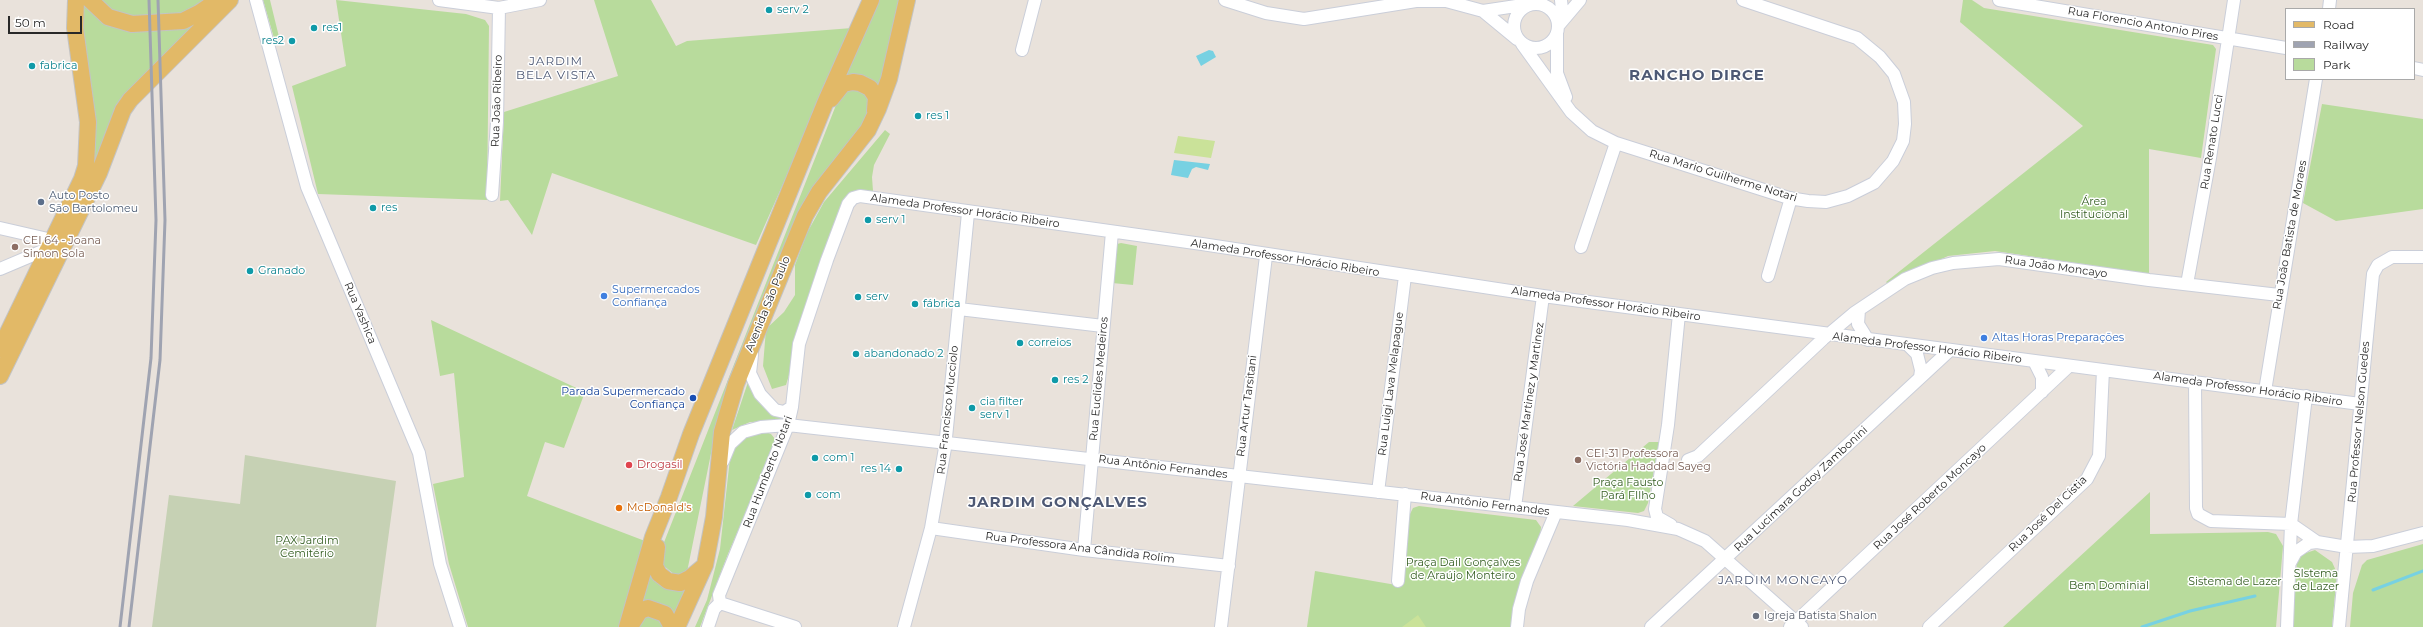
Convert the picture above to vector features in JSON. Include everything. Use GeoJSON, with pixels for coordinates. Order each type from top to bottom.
{"type":"FeatureCollection","features":[{"type":"Feature","properties":{"kind":"main road"},"geometry":{"type":"LineString","coordinates":[[0,376],[82,179],[88,147],[88,122],[75,28],[76,0]]}},
{"type":"Feature","properties":{"kind":"main road"},"geometry":{"type":"LineString","coordinates":[[90,0],[108,17],[132,24],[182,21],[199,13],[220,0]]}},
{"type":"Feature","properties":{"kind":"main road"},"geometry":{"type":"LineString","coordinates":[[0,349],[56,243],[98,173],[122,110],[197,33],[220,0]]}},
{"type":"Feature","properties":{"kind":"main road","name":"Avenida São Paulo"},"geometry":{"type":"LineString","coordinates":[[627,627],[652,537],[683,456],[854,33],[871,0]]}},
{"type":"Feature","properties":{"kind":"main road","name":"Avenida São Paulo"},"geometry":{"type":"LineString","coordinates":[[677,627],[705,566],[714,517],[722,432],[728,409],[755,334],[805,216],[819,192],[868,130],[889,79],[907,0]]}},
{"type":"Feature","properties":{"kind":"main road"},"geometry":{"type":"LineString","coordinates":[[815,131],[837,90],[843,84],[853,82],[870,88],[876,97],[876,108],[868,130]]}},
{"type":"Feature","properties":{"kind":"main road"},"geometry":{"type":"LineString","coordinates":[[683,456],[685,470],[655,554],[655,566],[659,574],[668,581],[680,583],[690,578],[705,566]]}},
{"type":"Feature","properties":{"kind":"main road"},"geometry":{"type":"LineString","coordinates":[[630,627],[640,611],[648,608],[665,614],[672,627]]}},
{"type":"Feature","properties":{"kind":"street"},"geometry":{"type":"LineString","coordinates":[[439,0],[499,8],[540,0]]}},
{"type":"Feature","properties":{"kind":"street"},"geometry":{"type":"LineString","coordinates":[[901,25],[914,0]]}},
{"type":"Feature","properties":{"kind":"street"},"geometry":{"type":"LineString","coordinates":[[1022,50],[1035,0]]}},
{"type":"Feature","properties":{"kind":"street","name":"Rua Mario Guilherme Notari"},"geometry":{"type":"LineString","coordinates":[[1225,0],[1266,13],[1304,19],[1416,1],[1446,1],[1483,11],[1536,2],[1552,10],[1560,25],[1557,73],[1562,91],[1592,131]]}},
{"type":"Feature","properties":{"kind":"street"},"geometry":{"type":"LineString","coordinates":[[1560,25],[1561,0]]}},
{"type":"Feature","properties":{"kind":"street"},"geometry":{"type":"LineString","coordinates":[[1520,42],[1540,48],[1551,42],[1560,25],[1580,0]]}},
{"type":"Feature","properties":{"kind":"street","name":"Rua Mario Guilherme Notari"},"geometry":{"type":"LineString","coordinates":[[1536,2],[1522,7],[1514,20],[1513,28],[1520,42],[1571,112],[1592,131],[1616,142],[1792,198],[1826,202],[1848,196],[1874,183],[1893,161],[1903,141],[1905,124],[1904,102],[1894,74],[1880,57],[1857,38],[1743,0]]}},
{"type":"Feature","properties":{"kind":"street","name":"Rua Florencio Antonio Pires"},"geometry":{"type":"LineString","coordinates":[[1999,0],[2285,48]]}},
{"type":"Feature","properties":{"kind":"street","name":"Rua Renato Lucci"},"geometry":{"type":"LineString","coordinates":[[2187,284],[2210,158],[2234,0]]}},
{"type":"Feature","properties":{"kind":"street","name":"Rua Yashica"},"geometry":{"type":"LineString","coordinates":[[256,1],[307,187],[419,453],[440,564],[460,627]]}},
{"type":"Feature","properties":{"kind":"street","name":"Rua Joāo Ribeiro"},"geometry":{"type":"LineString","coordinates":[[492,195],[497,122],[499,8]]}},
{"type":"Feature","properties":{"kind":"street","name":"Rua Mario Guilherme Notari"},"geometry":{"type":"LineString","coordinates":[[1483,11],[1520,42]]}},
{"type":"Feature","properties":{"kind":"street","name":"Rua João Batista de Moraes"},"geometry":{"type":"LineString","coordinates":[[2265,391],[2279,295],[2316,80]]}},
{"type":"Feature","properties":{"kind":"street"},"geometry":{"type":"LineString","coordinates":[[1581,247],[1616,142]]}},
{"type":"Feature","properties":{"kind":"street","name":"Alameda Professor Horácio Ribeiro"},"geometry":{"type":"LineString","coordinates":[[853,198],[860,196],[906,201],[968,213],[1112,232],[1543,296],[2360,404]]}},
{"type":"Feature","properties":{"kind":"street","name":"Rua Humberto Notari"},"geometry":{"type":"LineString","coordinates":[[708,627],[714,609],[720,603],[719,595],[756,520],[788,425],[792,407],[799,344],[843,216],[853,198]]}},
{"type":"Feature","properties":{"kind":"street"},"geometry":{"type":"LineString","coordinates":[[1768,276],[1792,198]]}},
{"type":"Feature","properties":{"kind":"street","name":"Rua Francisco Mucciolo"},"geometry":{"type":"LineString","coordinates":[[904,627],[931,528],[946,443],[968,213]]}},
{"type":"Feature","properties":{"kind":"street"},"geometry":{"type":"LineString","coordinates":[[0,228],[56,243]]}},
{"type":"Feature","properties":{"kind":"street","name":"Rua Euclides Medeiros"},"geometry":{"type":"LineString","coordinates":[[1084,550],[1112,232]]}},
{"type":"Feature","properties":{"kind":"street"},"geometry":{"type":"LineString","coordinates":[[0,269],[56,243]]}},
{"type":"Feature","properties":{"kind":"street","name":"Rua Artur Tarsitani"},"geometry":{"type":"LineString","coordinates":[[1221,627],[1266,256]]}},
{"type":"Feature","properties":{"kind":"street","name":"Rua Professor Nelson Guedes"},"geometry":{"type":"LineString","coordinates":[[2339,627],[2373,274],[2378,265],[2392,257],[2423,257]]}},
{"type":"Feature","properties":{"kind":"street","name":"Rua João Moncayo"},"geometry":{"type":"LineString","coordinates":[[1688,460],[1698,456],[1829,335],[1859,310],[1905,279],[1954,263],[2006,260],[2279,295]]}},
{"type":"Feature","properties":{"kind":"street","name":"Rua Luigi Lava Melapague"},"geometry":{"type":"LineString","coordinates":[[1378,492],[1405,276]]}},
{"type":"Feature","properties":{"kind":"street","name":"Rua José Martinez y Martinez"},"geometry":{"type":"LineString","coordinates":[[1515,507],[1543,296]]}},
{"type":"Feature","properties":{"kind":"street"},"geometry":{"type":"LineString","coordinates":[[959,309],[1103,326]]}},
{"type":"Feature","properties":{"kind":"street"},"geometry":{"type":"LineString","coordinates":[[1859,310],[1858,324],[1868,340]]}},
{"type":"Feature","properties":{"kind":"street"},"geometry":{"type":"LineString","coordinates":[[1655,509],[1668,424],[1679,314]]}},
{"type":"Feature","properties":{"kind":"street"},"geometry":{"type":"LineString","coordinates":[[755,334],[750,364],[750,374],[755,385],[760,394],[775,410],[784,412],[792,407]]}},
{"type":"Feature","properties":{"kind":"street"},"geometry":{"type":"LineString","coordinates":[[1908,345],[1917,354],[1921,370],[1920,377]]}},
{"type":"Feature","properties":{"kind":"street","name":"Rua Lucimara Godoy Zambonini"},"geometry":{"type":"LineString","coordinates":[[1651,627],[1950,350]]}},
{"type":"Feature","properties":{"kind":"street"},"geometry":{"type":"LineString","coordinates":[[2034,361],[2042,377],[2042,392]]}},
{"type":"Feature","properties":{"kind":"street","name":"Rua José Roberto Moncayo"},"geometry":{"type":"LineString","coordinates":[[1796,625],[2068,366]]}},
{"type":"Feature","properties":{"kind":"street","name":"Rua José Del Cístia"},"geometry":{"type":"LineString","coordinates":[[1929,627],[2087,479],[2099,456],[2103,370]]}},
{"type":"Feature","properties":{"kind":"street"},"geometry":{"type":"LineString","coordinates":[[2195,382],[2196,508],[2198,514],[2204,520],[2211,521],[2291,524],[2317,542]]}},
{"type":"Feature","properties":{"kind":"street"},"geometry":{"type":"LineString","coordinates":[[2287,627],[2291,524],[2306,396]]}},
{"type":"Feature","properties":{"kind":"street","name":"Rua Antônio Fernandes"},"geometry":{"type":"LineString","coordinates":[[719,470],[730,444],[743,432],[761,427],[788,425],[1092,458],[1239,477],[1405,494],[1628,520],[1678,529]]}},
{"type":"Feature","properties":{"kind":"street"},"geometry":{"type":"LineString","coordinates":[[1398,581],[1405,494]]}},
{"type":"Feature","properties":{"kind":"street","name":"Rua Antônio Fernandes"},"geometry":{"type":"LineString","coordinates":[[1628,520],[1648,516],[1655,509]]}},
{"type":"Feature","properties":{"kind":"street","name":"Rua Antônio Fernandes"},"geometry":{"type":"LineString","coordinates":[[1655,509],[1657,517],[1678,529],[1705,540],[1796,625]]}},
{"type":"Feature","properties":{"kind":"street"},"geometry":{"type":"LineString","coordinates":[[1517,627],[1519,609],[1527,581],[1556,512]]}},
{"type":"Feature","properties":{"kind":"street","name":"Rua Professora Ana Cândida Rolim"},"geometry":{"type":"LineString","coordinates":[[931,528],[1084,550],[1229,566]]}},
{"type":"Feature","properties":{"kind":"street"},"geometry":{"type":"LineString","coordinates":[[2290,566],[2296,552],[2309,543],[2317,542],[2347,547],[2373,546],[2423,533]]}},
{"type":"Feature","properties":{"kind":"street"},"geometry":{"type":"LineString","coordinates":[[720,603],[795,627]]}},
{"type":"Feature","properties":{"kind":"green space"},"geometry":{"type":"Polygon","coordinates":[[[83,0],[112,26],[123,30],[168,30],[194,23],[186,36],[154,71],[94,170],[82,40],[83,0]]]}},
{"type":"Feature","properties":{"kind":"green space"},"geometry":{"type":"Polygon","coordinates":[[[96,0],[203,0],[199,5],[178,15],[122,18],[96,0]]]}},
{"type":"Feature","properties":{"kind":"green space"},"geometry":{"type":"Polygon","coordinates":[[[263,0],[270,0],[279,37],[274,38],[263,0]]]}},
{"type":"Feature","properties":{"kind":"green space"},"geometry":{"type":"Polygon","coordinates":[[[336,0],[466,14],[485,20],[489,26],[487,200],[318,194],[292,86],[346,66],[336,0]]]}},
{"type":"Feature","properties":{"kind":"green space"},"geometry":{"type":"Polygon","coordinates":[[[594,0],[651,0],[676,46],[687,41],[852,28],[756,245],[552,173],[532,235],[508,200],[500,201],[504,112],[618,76],[594,0]]]}},
{"type":"Feature","properties":{"kind":"green space"},"geometry":{"type":"Polygon","coordinates":[[[877,0],[901,0],[879,95],[858,75],[849,74],[840,77],[877,0]]]}},
{"type":"Feature","properties":{"kind":"green space","name":"Área Institucional"},"geometry":{"type":"Polygon","coordinates":[[[1963,0],[1972,0],[1984,8],[2213,45],[2216,49],[2201,158],[2149,149],[2149,274],[1995,251],[1948,256],[1888,284],[1886,282],[2083,126],[1960,22],[1963,0]]]}},
{"type":"Feature","properties":{"kind":"green space"},"geometry":{"type":"Polygon","coordinates":[[[855,88],[869,97],[868,116],[837,162],[718,419],[687,572],[675,575],[664,566],[661,550],[838,100],[848,90],[855,88]]]}},
{"type":"Feature","properties":{"kind":"green space"},"geometry":{"type":"Polygon","coordinates":[[[2322,104],[2423,119],[2423,209],[2336,221],[2303,203],[2322,104]]]}},
{"type":"Feature","properties":{"kind":"green space"},"geometry":{"type":"Polygon","coordinates":[[[885,130],[890,134],[874,165],[872,177],[873,191],[856,190],[849,196],[838,217],[795,335],[792,365],[786,385],[772,389],[763,366],[766,329],[784,312],[795,295],[795,265],[807,233],[824,202],[885,130]]]}},
{"type":"Feature","properties":{"kind":"green space"},"geometry":{"type":"Polygon","coordinates":[[[1178,136],[1215,141],[1211,158],[1174,153],[1178,136]]]}},
{"type":"Feature","properties":{"kind":"green space"},"geometry":{"type":"Polygon","coordinates":[[[1121,243],[1137,246],[1133,285],[1112,283],[1117,244],[1121,243]]]}},
{"type":"Feature","properties":{"kind":"green space"},"geometry":{"type":"Polygon","coordinates":[[[431,320],[585,392],[564,448],[545,442],[527,496],[645,541],[621,627],[468,627],[449,564],[433,484],[464,477],[454,373],[440,376],[431,320]]]}},
{"type":"Feature","properties":{"kind":"green space"},"geometry":{"type":"Polygon","coordinates":[[[748,382],[766,407],[784,421],[750,422],[732,430],[748,382]]]}},
{"type":"Feature","properties":{"kind":"green space"},"geometry":{"type":"Polygon","coordinates":[[[763,431],[771,434],[775,439],[773,450],[728,554],[700,627],[695,627],[707,600],[720,549],[730,458],[736,446],[747,434],[763,431]]]}},
{"type":"Feature","properties":{"kind":"green space","name":"Praça Fausto Pará FIlho"},"geometry":{"type":"Polygon","coordinates":[[[1649,442],[1659,442],[1648,503],[1644,511],[1638,513],[1573,506],[1649,442]]]}},
{"type":"Feature","properties":{"kind":"green space","name":"PAX Jardim Cemitério"},"geometry":{"type":"Polygon","coordinates":[[[245,455],[396,481],[376,627],[152,627],[169,495],[240,504],[245,455]]]}},
{"type":"Feature","properties":{"kind":"green space"},"geometry":{"type":"Polygon","coordinates":[[[2150,492],[2150,534],[2268,532],[2276,534],[2283,546],[2276,627],[2003,627],[2150,492]]]}},
{"type":"Feature","properties":{"kind":"green space","name":"Praça Dail Gonçalves de Araújo Monteiro"},"geometry":{"type":"Polygon","coordinates":[[[1419,506],[1536,520],[1541,527],[1540,537],[1511,627],[1307,627],[1315,571],[1402,586],[1409,516],[1413,508],[1419,506]]]}},
{"type":"Feature","properties":{"kind":"green space"},"geometry":{"type":"Polygon","coordinates":[[[2423,544],[2423,627],[2350,627],[2353,593],[2362,565],[2367,560],[2423,544]]]}},
{"type":"Feature","properties":{"kind":"green space","name":"SIstema de Lazer"},"geometry":{"type":"Polygon","coordinates":[[[2315,550],[2332,562],[2337,573],[2332,627],[2292,627],[2297,561],[2303,554],[2315,550]]]}},
{"type":"Feature","properties":{"kind":"green space"},"geometry":{"type":"Polygon","coordinates":[[[649,574],[655,580],[688,588],[679,620],[641,604],[649,574]]]}},
{"type":"Feature","properties":{"kind":"green space"},"geometry":{"type":"Polygon","coordinates":[[[1418,615],[1426,627],[1402,627],[1418,615]]]}},
{"type":"Feature","properties":{"kind":"green space"},"geometry":{"type":"Polygon","coordinates":[[[655,616],[663,627],[637,627],[644,618],[655,616]]]}},
{"type":"Feature","properties":{"kind":"water"},"geometry":{"type":"Polygon","coordinates":[[[1209,50],[1213,51],[1216,57],[1201,66],[1196,56],[1209,50]]]}},
{"type":"Feature","properties":{"kind":"water"},"geometry":{"type":"Polygon","coordinates":[[[1174,160],[1210,164],[1208,170],[1196,167],[1192,169],[1188,178],[1171,175],[1174,160]]]}},
{"type":"Feature","properties":{"kind":"waterway"},"geometry":{"type":"LineString","coordinates":[[2373,590],[2423,571]]}},
{"type":"Feature","properties":{"kind":"waterway"},"geometry":{"type":"LineString","coordinates":[[2142,627],[2190,611],[2255,596]]}},
{"type":"Feature","properties":{"kind":"railway"},"geometry":{"type":"LineString","coordinates":[[120,627],[151,358],[156,220],[149,0]]}},
{"type":"Feature","properties":{"kind":"railway"},"geometry":{"type":"LineString","coordinates":[[129,627],[160,360],[165,220],[158,0]]}},
{"type":"Feature","properties":{"kind":"place","name":"serv 2"},"geometry":{"type":"Point","coordinates":[769,10]}},
{"type":"Feature","properties":{"kind":"place","name":"res1"},"geometry":{"type":"Point","coordinates":[314,28]}},
{"type":"Feature","properties":{"kind":"place","name":"res2"},"geometry":{"type":"Point","coordinates":[292,41]}},
{"type":"Feature","properties":{"kind":"place","name":"fabrica"},"geometry":{"type":"Point","coordinates":[32,66]}},
{"type":"Feature","properties":{"kind":"place","name":"res 1"},"geometry":{"type":"Point","coordinates":[918,116]}},
{"type":"Feature","properties":{"kind":"place","name":"Auto Posto São Bartolomeu"},"geometry":{"type":"Point","coordinates":[41,202]}},
{"type":"Feature","properties":{"kind":"place","name":"res"},"geometry":{"type":"Point","coordinates":[373,208]}},
{"type":"Feature","properties":{"kind":"place","name":"serv 1"},"geometry":{"type":"Point","coordinates":[868,220]}},
{"type":"Feature","properties":{"kind":"place","name":"CEI 64 - Joana Simon Sola"},"geometry":{"type":"Point","coordinates":[15,247]}},
{"type":"Feature","properties":{"kind":"place","name":"Granado"},"geometry":{"type":"Point","coordinates":[250,271]}},
{"type":"Feature","properties":{"kind":"place","name":"Supermercados Confiança"},"geometry":{"type":"Point","coordinates":[604,296]}},
{"type":"Feature","properties":{"kind":"place","name":"serv"},"geometry":{"type":"Point","coordinates":[858,297]}},
{"type":"Feature","properties":{"kind":"place","name":"fábrica"},"geometry":{"type":"Point","coordinates":[915,304]}},
{"type":"Feature","properties":{"kind":"place","name":"Altas Horas Preparações"},"geometry":{"type":"Point","coordinates":[1984,338]}},
{"type":"Feature","properties":{"kind":"place","name":"correios"},"geometry":{"type":"Point","coordinates":[1020,343]}},
{"type":"Feature","properties":{"kind":"place","name":"abandonado 2"},"geometry":{"type":"Point","coordinates":[856,354]}},
{"type":"Feature","properties":{"kind":"place","name":"res 2"},"geometry":{"type":"Point","coordinates":[1055,380]}},
{"type":"Feature","properties":{"kind":"place","name":"Parada Supermercado Confiança"},"geometry":{"type":"Point","coordinates":[693,398]}},
{"type":"Feature","properties":{"kind":"place","name":"cia filter serv 1"},"geometry":{"type":"Point","coordinates":[972,408]}},
{"type":"Feature","properties":{"kind":"place","name":"com 1"},"geometry":{"type":"Point","coordinates":[815,458]}},
{"type":"Feature","properties":{"kind":"place","name":"CEI-31 Professora Victória Haddad Sayeg"},"geometry":{"type":"Point","coordinates":[1578,460]}},
{"type":"Feature","properties":{"kind":"place","name":"Drogasil"},"geometry":{"type":"Point","coordinates":[629,465]}},
{"type":"Feature","properties":{"kind":"place","name":"res 14"},"geometry":{"type":"Point","coordinates":[899,469]}},
{"type":"Feature","properties":{"kind":"place","name":"com"},"geometry":{"type":"Point","coordinates":[808,495]}},
{"type":"Feature","properties":{"kind":"place","name":"McDonald's"},"geometry":{"type":"Point","coordinates":[619,508]}},
{"type":"Feature","properties":{"kind":"place","name":"Igreja Batista Shalon"},"geometry":{"type":"Point","coordinates":[1756,616]}},
{"type":"Feature","properties":{"kind":"district","name":"JARDIM BELA VISTA"},"geometry":{"type":"Point","coordinates":[556,68]}},
{"type":"Feature","properties":{"kind":"district","name":"RANCHO DIRCE"},"geometry":{"type":"Point","coordinates":[1697,76]}},
{"type":"Feature","properties":{"kind":"district","name":"JARDIM GONÇALVES"},"geometry":{"type":"Point","coordinates":[1058,503]}},
{"type":"Feature","properties":{"kind":"district","name":"JARDIM MONCAYO"},"geometry":{"type":"Point","coordinates":[1783,580]}},
{"type":"Feature","properties":{"kind":"park label","name":"Sistema de Lazer"},"geometry":{"type":"Point","coordinates":[2235,582]}},
{"type":"Feature","properties":{"kind":"park label","name":"Bem Dominial"},"geometry":{"type":"Point","coordinates":[2109,586]}}]}
